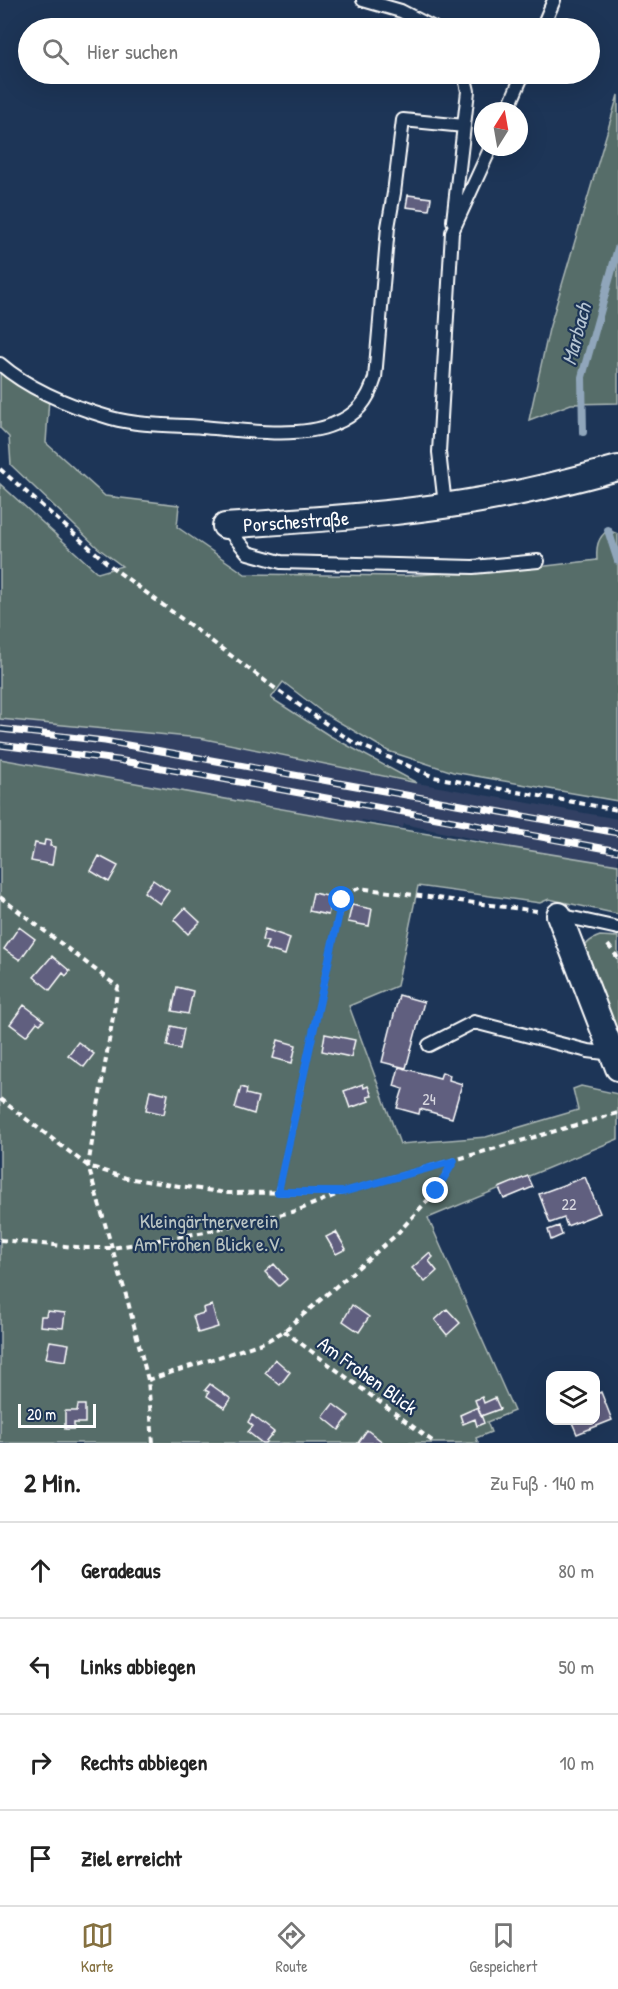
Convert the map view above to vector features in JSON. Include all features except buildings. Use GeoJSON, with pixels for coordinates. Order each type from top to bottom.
{"type":"FeatureCollection","features":[{"type":"Feature","properties":{"kind":"street","name":"Porschestraße"},"geometry":{"type":"LineString","coordinates":[[225,526],[358,516],[506,496],[618,468]]}},
{"type":"Feature","properties":{"kind":"street"},"geometry":{"type":"LineString","coordinates":[[559,915],[615,1061]]}},
{"type":"Feature","properties":{"kind":"lane"},"geometry":{"type":"LineString","coordinates":[[363,0],[401,11],[415,18]]}},
{"type":"Feature","properties":{"kind":"lane"},"geometry":{"type":"LineString","coordinates":[[546,18],[554,0]]}},
{"type":"Feature","properties":{"kind":"lane"},"geometry":{"type":"LineString","coordinates":[[445,505],[439,452],[452,232],[468,91],[466,84]]}},
{"type":"Feature","properties":{"kind":"lane"},"geometry":{"type":"LineString","coordinates":[[511,102],[519,84]]}},
{"type":"Feature","properties":{"kind":"lane"},"geometry":{"type":"LineString","coordinates":[[0,364],[30,385],[69,404],[111,418],[139,423],[255,431],[309,431],[333,425],[349,417],[361,408],[370,394],[375,378],[388,227],[403,120],[464,126]]}},
{"type":"Feature","properties":{"kind":"lane"},"geometry":{"type":"LineString","coordinates":[[452,232],[487,156]]}},
{"type":"Feature","properties":{"kind":"lane","name":"Porschestraße"},"geometry":{"type":"LineString","coordinates":[[225,526],[248,553],[281,562],[473,567],[538,561]]}},
{"type":"Feature","properties":{"kind":"lane"},"geometry":{"type":"LineString","coordinates":[[559,915],[618,928]]}},
{"type":"Feature","properties":{"kind":"lane"},"geometry":{"type":"LineString","coordinates":[[429,1045],[474,1023],[588,1051],[615,1061]]}},
{"type":"Feature","properties":{"kind":"path"},"geometry":{"type":"LineString","coordinates":[[0,469],[113,568],[276,689],[351,741],[434,777],[618,810]]}},
{"type":"Feature","properties":{"kind":"path"},"geometry":{"type":"LineString","coordinates":[[278,1192],[342,900],[348,893],[359,888],[559,915]]}},
{"type":"Feature","properties":{"kind":"path"},"geometry":{"type":"LineString","coordinates":[[0,897],[118,987],[88,1166],[148,1380],[153,1443]]}},
{"type":"Feature","properties":{"kind":"path"},"geometry":{"type":"LineString","coordinates":[[0,1099],[88,1166],[126,1178],[226,1192],[343,1192]]}},
{"type":"Feature","properties":{"kind":"path"},"geometry":{"type":"LineString","coordinates":[[0,1240],[86,1248],[112,1248],[205,1232],[296,1212],[343,1192],[618,1113]]}},
{"type":"Feature","properties":{"kind":"path"},"geometry":{"type":"LineString","coordinates":[[148,1380],[265,1342],[284,1331],[395,1236],[436,1191],[454,1161]]}},
{"type":"Feature","properties":{"kind":"path","name":"Am Frohen Blick"},"geometry":{"type":"LineString","coordinates":[[284,1331],[435,1443]]}},
{"type":"Feature","properties":{"kind":"shaded area"},"geometry":{"type":"Polygon","coordinates":[[[0,719],[200,738],[417,783],[618,819],[618,865],[525,850],[404,824],[403,828],[362,820],[361,823],[0,759],[0,719]]]}},
{"type":"Feature","properties":{"kind":"green space"},"geometry":{"type":"Polygon","coordinates":[[[618,95],[618,403],[571,404],[529,420],[549,329],[618,95]]]}},
{"type":"Feature","properties":{"kind":"green space"},"geometry":{"type":"Polygon","coordinates":[[[0,371],[49,398],[46,443],[105,496],[179,505],[177,527],[245,574],[403,576],[546,566],[597,560],[597,547],[602,536],[608,530],[618,534],[618,801],[453,772],[388,751],[322,712],[283,682],[271,698],[330,736],[417,783],[200,738],[0,719],[0,484],[98,573],[122,566],[98,548],[11,465],[9,437],[0,428],[0,371]]]}},
{"type":"Feature","properties":{"kind":"green space","name":"Kleingärtnerverein Am Frohen Blick e.V."},"geometry":{"type":"Polygon","coordinates":[[[0,759],[361,823],[618,865],[618,914],[549,899],[540,903],[418,886],[397,986],[349,1006],[400,1144],[486,1137],[578,1110],[573,1089],[581,1086],[618,1094],[618,1139],[428,1218],[514,1411],[487,1422],[491,1432],[476,1438],[478,1443],[0,1443],[0,759]]]}},
{"type":"Feature","properties":{"kind":"green space"},"geometry":{"type":"Polygon","coordinates":[[[600,936],[618,937],[618,1040],[581,955],[588,943],[600,936]]]}},
{"type":"Feature","properties":{"kind":"waterway","name":"Marbach"},"geometry":{"type":"LineString","coordinates":[[583,432],[582,377],[618,248]]}},
{"type":"Feature","properties":{"kind":"waterway","name":"Marbach"},"geometry":{"type":"LineString","coordinates":[[608,530],[618,561]]}},
{"type":"Feature","properties":{"kind":"railway"},"geometry":{"type":"LineString","coordinates":[[0,729],[105,741],[618,833]]}},
{"type":"Feature","properties":{"kind":"railway"},"geometry":{"type":"LineString","coordinates":[[0,745],[118,760],[618,851]]}},
{"type":"Feature","properties":{"kind":"route"},"geometry":{"type":"LineString","coordinates":[[342,900],[278,1192],[343,1192],[454,1161],[436,1191]]}}]}
